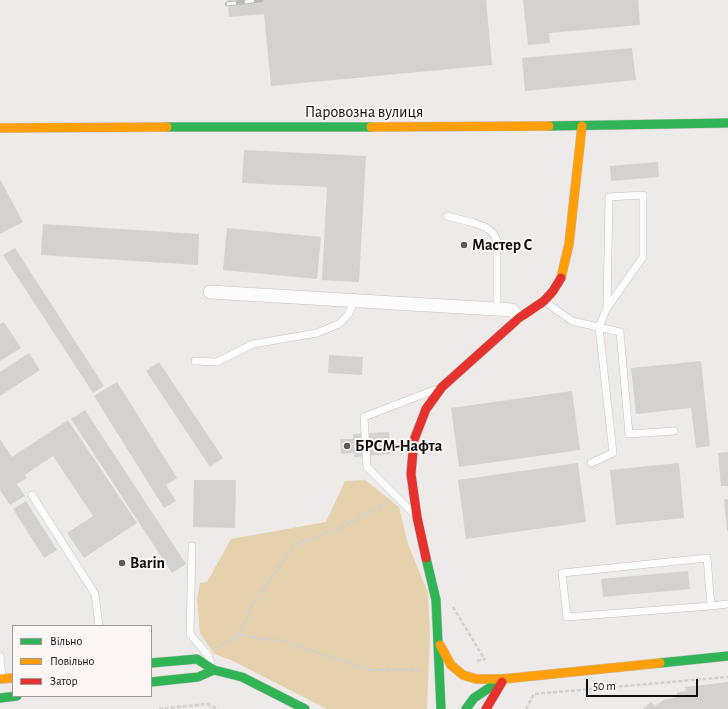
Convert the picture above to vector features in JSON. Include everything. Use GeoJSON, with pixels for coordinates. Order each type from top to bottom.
{"type":"FeatureCollection","features":[{"type":"Feature","properties":{"kind":"street","name":"Паровозна вулиця"},"geometry":{"type":"LineString","coordinates":[[0,128],[582,126],[728,123]]}},
{"type":"Feature","properties":{"kind":"street"},"geometry":{"type":"LineString","coordinates":[[441,709],[436,600],[417,517],[411,474],[411,456],[414,440],[426,409],[442,387],[519,318],[544,301],[560,280],[569,244],[582,126]]}},
{"type":"Feature","properties":{"kind":"street"},"geometry":{"type":"LineString","coordinates":[[210,292],[512,310],[519,318]]}},
{"type":"Feature","properties":{"kind":"street"},"geometry":{"type":"LineString","coordinates":[[438,638],[446,658],[451,665],[469,677],[476,679],[499,679],[728,656]]}},
{"type":"Feature","properties":{"kind":"street"},"geometry":{"type":"LineString","coordinates":[[438,638],[450,695]]}},
{"type":"Feature","properties":{"kind":"street"},"geometry":{"type":"LineString","coordinates":[[152,663],[197,659],[214,670],[242,677],[305,709]]}},
{"type":"Feature","properties":{"kind":"street"},"geometry":{"type":"LineString","coordinates":[[152,682],[198,677],[214,670]]}},
{"type":"Feature","properties":{"kind":"street"},"geometry":{"type":"LineString","coordinates":[[1,679],[12,678]]}},
{"type":"Feature","properties":{"kind":"street"},"geometry":{"type":"LineString","coordinates":[[466,709],[474,698],[499,679]]}},
{"type":"Feature","properties":{"kind":"street"},"geometry":{"type":"LineString","coordinates":[[486,709],[499,679]]}},
{"type":"Feature","properties":{"kind":"street"},"geometry":{"type":"LineString","coordinates":[[0,698],[12,697]]}},
{"type":"Feature","properties":{"kind":"lane"},"geometry":{"type":"LineString","coordinates":[[592,464],[613,453],[600,328],[607,308],[643,257],[643,195],[609,198],[607,308]]}},
{"type":"Feature","properties":{"kind":"lane"},"geometry":{"type":"LineString","coordinates":[[447,216],[474,222],[485,227],[493,233],[497,240],[497,309]]}},
{"type":"Feature","properties":{"kind":"lane"},"geometry":{"type":"LineString","coordinates":[[195,361],[217,362],[253,344],[317,333],[339,324],[348,315],[354,301]]}},
{"type":"Feature","properties":{"kind":"lane"},"geometry":{"type":"LineString","coordinates":[[544,301],[572,321],[620,332],[629,434],[674,431]]}},
{"type":"Feature","properties":{"kind":"lane"},"geometry":{"type":"LineString","coordinates":[[417,517],[367,467],[364,417],[442,387]]}},
{"type":"Feature","properties":{"kind":"lane"},"geometry":{"type":"LineString","coordinates":[[32,495],[95,594],[99,625]]}},
{"type":"Feature","properties":{"kind":"lane"},"geometry":{"type":"LineString","coordinates":[[192,546],[190,634],[207,654],[214,670]]}},
{"type":"Feature","properties":{"kind":"lane"},"geometry":{"type":"LineString","coordinates":[[711,606],[707,558],[562,573],[567,618],[711,606],[728,604]]}},
{"type":"Feature","properties":{"kind":"lane"},"geometry":{"type":"LineString","coordinates":[[0,656],[1,679]]}},
{"type":"Feature","properties":{"kind":"path"},"geometry":{"type":"LineString","coordinates":[[207,654],[239,635],[253,604],[295,544],[338,529],[398,498]]}},
{"type":"Feature","properties":{"kind":"path"},"geometry":{"type":"LineString","coordinates":[[436,600],[450,602],[484,660],[499,679]]}},
{"type":"Feature","properties":{"kind":"path"},"geometry":{"type":"LineString","coordinates":[[239,635],[286,642],[369,670],[422,670],[439,667]]}},
{"type":"Feature","properties":{"kind":"path"},"geometry":{"type":"LineString","coordinates":[[451,665],[484,660]]}},
{"type":"Feature","properties":{"kind":"path"},"geometry":{"type":"LineString","coordinates":[[526,709],[534,694],[728,677]]}},
{"type":"Feature","properties":{"kind":"path"},"geometry":{"type":"LineString","coordinates":[[159,709],[207,704],[218,709]]}},
{"type":"Feature","properties":{"kind":"shaded area"},"geometry":{"type":"Polygon","coordinates":[[[365,480],[399,507],[408,544],[428,593],[430,634],[427,709],[327,709],[231,660],[214,654],[200,633],[197,600],[200,583],[207,582],[231,539],[326,522],[345,481],[365,480]]]}},
{"type":"Feature","properties":{"kind":"building"},"geometry":{"type":"Polygon","coordinates":[[[227,0],[486,0],[492,65],[271,86],[264,14],[229,17],[227,0]]]}},
{"type":"Feature","properties":{"kind":"building"},"geometry":{"type":"Polygon","coordinates":[[[523,0],[638,0],[640,25],[549,33],[550,43],[528,45],[523,0]]]}},
{"type":"Feature","properties":{"kind":"building"},"geometry":{"type":"Polygon","coordinates":[[[632,48],[636,80],[525,91],[522,58],[632,48]]]}},
{"type":"Feature","properties":{"kind":"building"},"geometry":{"type":"Polygon","coordinates":[[[244,150],[366,156],[359,282],[322,280],[327,187],[242,183],[244,150]]]}},
{"type":"Feature","properties":{"kind":"building"},"geometry":{"type":"Polygon","coordinates":[[[658,162],[659,177],[611,181],[610,166],[658,162]]]}},
{"type":"Feature","properties":{"kind":"building"},"geometry":{"type":"Polygon","coordinates":[[[0,179],[23,222],[0,234],[0,179]]]}},
{"type":"Feature","properties":{"kind":"building"},"geometry":{"type":"Polygon","coordinates":[[[43,224],[199,234],[198,265],[41,255],[43,224]]]}},
{"type":"Feature","properties":{"kind":"building"},"geometry":{"type":"Polygon","coordinates":[[[227,228],[321,237],[317,279],[223,270],[227,228]]]}},
{"type":"Feature","properties":{"kind":"building"},"geometry":{"type":"Polygon","coordinates":[[[15,248],[104,386],[93,393],[3,255],[15,248]]]}},
{"type":"Feature","properties":{"kind":"building"},"geometry":{"type":"Polygon","coordinates":[[[4,322],[21,348],[0,361],[0,324],[4,322]]]}},
{"type":"Feature","properties":{"kind":"building"},"geometry":{"type":"Polygon","coordinates":[[[29,353],[40,370],[0,396],[0,372],[29,353]]]}},
{"type":"Feature","properties":{"kind":"building"},"geometry":{"type":"Polygon","coordinates":[[[329,355],[363,357],[362,375],[328,373],[329,355]]]}},
{"type":"Feature","properties":{"kind":"building"},"geometry":{"type":"Polygon","coordinates":[[[701,361],[710,446],[696,448],[691,408],[636,414],[631,368],[701,361]]]}},
{"type":"Feature","properties":{"kind":"building"},"geometry":{"type":"Polygon","coordinates":[[[159,362],[223,458],[210,467],[146,371],[159,362]]]}},
{"type":"Feature","properties":{"kind":"building"},"geometry":{"type":"Polygon","coordinates":[[[117,382],[177,478],[166,485],[176,501],[164,508],[94,396],[117,382]]]}},
{"type":"Feature","properties":{"kind":"building"},"geometry":{"type":"Polygon","coordinates":[[[572,391],[580,450],[459,467],[451,408],[572,391]]]}},
{"type":"Feature","properties":{"kind":"building"},"geometry":{"type":"Polygon","coordinates":[[[85,410],[186,564],[172,573],[71,419],[85,410]]]}},
{"type":"Feature","properties":{"kind":"building"},"geometry":{"type":"Polygon","coordinates":[[[68,420],[137,523],[84,558],[67,533],[93,516],[53,456],[25,475],[27,478],[17,484],[25,496],[10,505],[0,490],[0,439],[12,457],[68,420]]]}},
{"type":"Feature","properties":{"kind":"building"},"geometry":{"type":"Polygon","coordinates":[[[389,432],[390,454],[354,457],[354,453],[341,454],[340,439],[353,439],[353,434],[389,432]]]}},
{"type":"Feature","properties":{"kind":"building"},"geometry":{"type":"Polygon","coordinates":[[[728,452],[728,486],[721,486],[718,453],[728,452]]]}},
{"type":"Feature","properties":{"kind":"building"},"geometry":{"type":"Polygon","coordinates":[[[578,463],[586,522],[466,539],[458,480],[578,463]]]}},
{"type":"Feature","properties":{"kind":"building"},"geometry":{"type":"Polygon","coordinates":[[[679,463],[684,518],[616,525],[610,470],[679,463]]]}},
{"type":"Feature","properties":{"kind":"building"},"geometry":{"type":"Polygon","coordinates":[[[194,480],[236,480],[235,528],[193,527],[194,480]]]}},
{"type":"Feature","properties":{"kind":"building"},"geometry":{"type":"Polygon","coordinates":[[[724,499],[728,499],[728,531],[727,531],[724,499]]]}},
{"type":"Feature","properties":{"kind":"building"},"geometry":{"type":"Polygon","coordinates":[[[26,501],[57,550],[44,558],[13,509],[26,501]]]}},
{"type":"Feature","properties":{"kind":"building"},"geometry":{"type":"Polygon","coordinates":[[[688,571],[690,589],[603,597],[601,579],[688,571]]]}},
{"type":"Feature","properties":{"kind":"building"},"geometry":{"type":"Polygon","coordinates":[[[728,682],[728,709],[642,709],[651,702],[655,706],[665,699],[677,697],[677,692],[686,691],[685,687],[728,682]]]}},
{"type":"Feature","properties":{"kind":"railway"},"geometry":{"type":"LineString","coordinates":[[227,4],[261,0]]}},
{"type":"Feature","properties":{"kind":"traffic: fast"},"geometry":{"type":"LineString","coordinates":[[549,126],[728,123]]}},
{"type":"Feature","properties":{"kind":"traffic: fast"},"geometry":{"type":"LineString","coordinates":[[167,127],[371,127]]}},
{"type":"Feature","properties":{"kind":"traffic: fast"},"geometry":{"type":"LineString","coordinates":[[426,558],[436,600],[441,709]]}},
{"type":"Feature","properties":{"kind":"traffic: fast"},"geometry":{"type":"LineString","coordinates":[[660,663],[728,656]]}},
{"type":"Feature","properties":{"kind":"traffic: fast"},"geometry":{"type":"LineString","coordinates":[[152,663],[197,659],[214,670],[242,677],[305,709]]}},
{"type":"Feature","properties":{"kind":"traffic: fast"},"geometry":{"type":"LineString","coordinates":[[152,682],[198,677],[214,670]]}},
{"type":"Feature","properties":{"kind":"traffic: fast"},"geometry":{"type":"LineString","coordinates":[[466,709],[474,698],[503,679]]}},
{"type":"Feature","properties":{"kind":"traffic: fast"},"geometry":{"type":"LineString","coordinates":[[0,698],[12,697]]}},
{"type":"Feature","properties":{"kind":"traffic: slow"},"geometry":{"type":"LineString","coordinates":[[371,127],[549,126]]}},
{"type":"Feature","properties":{"kind":"traffic: slow"},"geometry":{"type":"LineString","coordinates":[[561,278],[569,244],[582,126]]}},
{"type":"Feature","properties":{"kind":"traffic: slow"},"geometry":{"type":"LineString","coordinates":[[0,128],[167,127]]}},
{"type":"Feature","properties":{"kind":"traffic: slow"},"geometry":{"type":"LineString","coordinates":[[440,645],[451,665],[463,675],[476,679],[503,679],[660,663]]}},
{"type":"Feature","properties":{"kind":"traffic: slow"},"geometry":{"type":"LineString","coordinates":[[0,679],[12,678]]}},
{"type":"Feature","properties":{"kind":"traffic: jam"},"geometry":{"type":"LineString","coordinates":[[426,558],[417,517],[411,474],[414,440],[426,409],[442,387],[519,318],[544,301],[553,291],[561,278]]}},
{"type":"Feature","properties":{"kind":"traffic: jam"},"geometry":{"type":"LineString","coordinates":[[486,709],[502,682]]}},
{"type":"Feature","properties":{"kind":"place","name":"Мастер С"},"geometry":{"type":"Point","coordinates":[464,245]}},
{"type":"Feature","properties":{"kind":"place","name":"БРСМ-Нафта"},"geometry":{"type":"Point","coordinates":[347,446]}},
{"type":"Feature","properties":{"kind":"place","name":"Barin"},"geometry":{"type":"Point","coordinates":[122,563]}}]}
